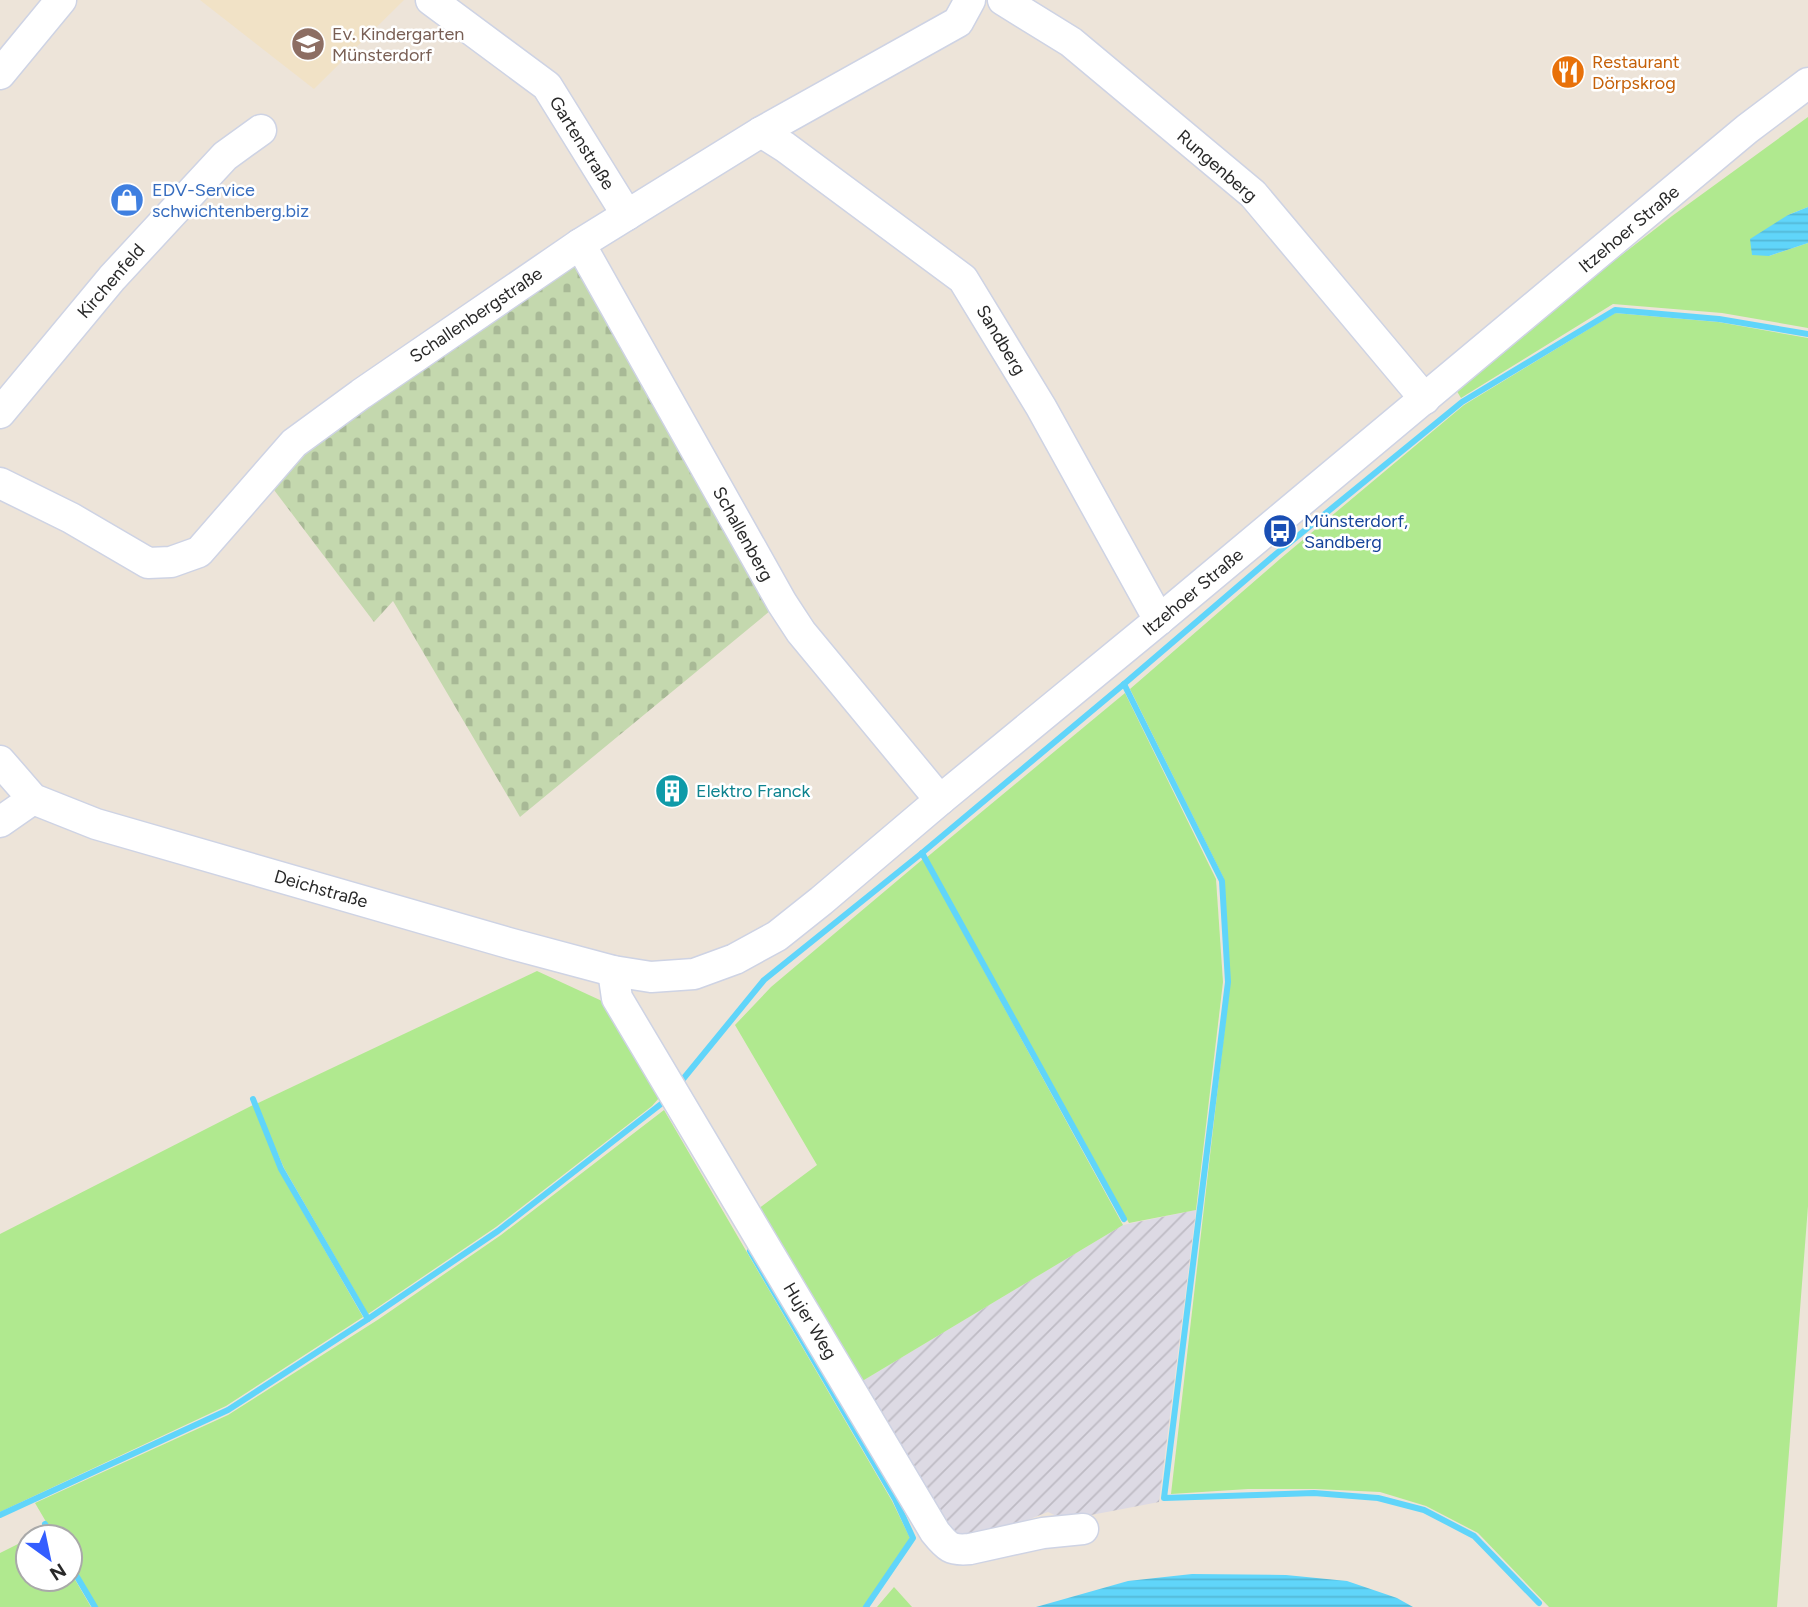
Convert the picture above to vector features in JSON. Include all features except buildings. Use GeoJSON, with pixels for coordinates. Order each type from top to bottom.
{"type":"FeatureCollection","features":[{"type":"Feature","properties":{"kind":"street"},"geometry":{"type":"LineString","coordinates":[[0,74],[61,0]]}},
{"type":"Feature","properties":{"kind":"street","name":"Gartenstraße"},"geometry":{"type":"LineString","coordinates":[[431,0],[547,86],[627,215]]}},
{"type":"Feature","properties":{"kind":"street","name":"Schallenbergstraße"},"geometry":{"type":"LineString","coordinates":[[0,483],[71,518],[148,563],[171,562],[199,552],[294,443],[361,394],[580,244],[761,132],[958,22],[970,0]]}},
{"type":"Feature","properties":{"kind":"street","name":"Rungenberg"},"geometry":{"type":"LineString","coordinates":[[1003,0],[1042,9],[1071,42],[1253,194],[1425,399]]}},
{"type":"Feature","properties":{"kind":"street","name":"Itzehoer Straße"},"geometry":{"type":"LineString","coordinates":[[613,971],[650,976],[694,974],[735,959],[777,936],[1747,130],[1808,83]]}},
{"type":"Feature","properties":{"kind":"street","name":"Kirchenfeld"},"geometry":{"type":"LineString","coordinates":[[0,413],[112,278],[225,156],[261,130]]}},
{"type":"Feature","properties":{"kind":"street","name":"Sandberg"},"geometry":{"type":"LineString","coordinates":[[761,132],[963,279],[1041,407],[1159,620]]}},
{"type":"Feature","properties":{"kind":"street","name":"Schallenberg"},"geometry":{"type":"LineString","coordinates":[[580,244],[782,603],[801,632],[940,800]]}},
{"type":"Feature","properties":{"kind":"street"},"geometry":{"type":"LineString","coordinates":[[0,761],[33,799],[0,822]]}},
{"type":"Feature","properties":{"kind":"street","name":"Deichstraße"},"geometry":{"type":"LineString","coordinates":[[33,799],[96,824],[613,971]]}},
{"type":"Feature","properties":{"kind":"street","name":"Hujer Weg"},"geometry":{"type":"LineString","coordinates":[[613,971],[617,999],[943,1542],[951,1549],[959,1550],[1043,1533],[1083,1529]]}},
{"type":"Feature","properties":{"kind":"shaded area","name":"Ev. Kindergarten Münsterdorf"},"geometry":{"type":"Polygon","coordinates":[[[200,0],[404,0],[314,89],[200,0]]]}},
{"type":"Feature","properties":{"kind":"shaded area"},"geometry":{"type":"Polygon","coordinates":[[[1196,1210],[1159,1502],[1065,1520],[1048,1512],[975,1540],[950,1538],[854,1386],[1123,1225],[1196,1210]]]}},
{"type":"Feature","properties":{"kind":"green space"},"geometry":{"type":"Polygon","coordinates":[[[1808,117],[1808,207],[1788,215],[1769,256],[1808,243],[1808,328],[1722,313],[1613,304],[1461,398],[1455,388],[1672,216],[1808,117]]]}},
{"type":"Feature","properties":{"kind":"green space"},"geometry":{"type":"Polygon","coordinates":[[[574,266],[776,606],[520,817],[393,601],[374,622],[271,486],[306,446],[574,266]]]}},
{"type":"Feature","properties":{"kind":"green space"},"geometry":{"type":"Polygon","coordinates":[[[1615,313],[1718,322],[1808,338],[1808,1206],[1777,1607],[1549,1607],[1478,1533],[1426,1506],[1380,1492],[1248,1489],[1171,1494],[1230,982],[1224,879],[1130,689],[1464,405],[1615,313]]]}},
{"type":"Feature","properties":{"kind":"green space"},"geometry":{"type":"Polygon","coordinates":[[[1125,693],[1216,879],[1223,982],[1196,1210],[1129,1223],[926,858],[1125,693]]]}},
{"type":"Feature","properties":{"kind":"green space"},"geometry":{"type":"Polygon","coordinates":[[[923,859],[1123,1225],[854,1386],[754,1212],[817,1165],[735,1025],[771,987],[923,859]]]}},
{"type":"Feature","properties":{"kind":"green space"},"geometry":{"type":"Polygon","coordinates":[[[537,971],[615,1007],[666,1090],[652,1106],[496,1227],[368,1314],[284,1168],[256,1104],[537,971]]]}},
{"type":"Feature","properties":{"kind":"green space"},"geometry":{"type":"Polygon","coordinates":[[[253,1105],[279,1170],[363,1317],[226,1406],[0,1512],[0,1234],[253,1105]]]}},
{"type":"Feature","properties":{"kind":"green space"},"geometry":{"type":"Polygon","coordinates":[[[664,1110],[892,1501],[910,1538],[864,1607],[96,1607],[84,1586],[84,1523],[47,1523],[35,1503],[228,1415],[379,1319],[501,1235],[664,1110]]]}},
{"type":"Feature","properties":{"kind":"green space"},"geometry":{"type":"Polygon","coordinates":[[[14,1546],[14,1593],[83,1593],[91,1607],[0,1607],[0,1553],[14,1546]]]}},
{"type":"Feature","properties":{"kind":"green space"},"geometry":{"type":"Polygon","coordinates":[[[894,1587],[912,1607],[877,1607],[894,1587]]]}},
{"type":"Feature","properties":{"kind":"water"},"geometry":{"type":"Polygon","coordinates":[[[1808,207],[1808,243],[1769,256],[1752,255],[1750,239],[1788,215],[1808,207]]]}},
{"type":"Feature","properties":{"kind":"water"},"geometry":{"type":"Polygon","coordinates":[[[1192,1574],[1286,1575],[1347,1581],[1397,1598],[1413,1607],[1036,1607],[1128,1581],[1192,1574]]]}},
{"type":"Feature","properties":{"kind":"waterway"},"geometry":{"type":"LineString","coordinates":[[679,1084],[764,980],[922,853],[1277,553],[1462,402],[1615,310],[1719,319],[1808,334]]}},
{"type":"Feature","properties":{"kind":"waterway"},"geometry":{"type":"LineString","coordinates":[[1124,684],[1222,881],[1228,982],[1164,1498],[1314,1493],[1378,1498],[1424,1510],[1474,1536],[1539,1603]]}},
{"type":"Feature","properties":{"kind":"waterway"},"geometry":{"type":"LineString","coordinates":[[922,853],[1124,1219]]}},
{"type":"Feature","properties":{"kind":"waterway"},"geometry":{"type":"LineString","coordinates":[[253,1099],[281,1169],[368,1319]]}},
{"type":"Feature","properties":{"kind":"waterway"},"geometry":{"type":"LineString","coordinates":[[0,1515],[228,1410],[498,1231],[661,1104]]}},
{"type":"Feature","properties":{"kind":"waterway"},"geometry":{"type":"LineString","coordinates":[[750,1251],[895,1499],[913,1538],[866,1607]]}},
{"type":"Feature","properties":{"kind":"waterway"},"geometry":{"type":"LineString","coordinates":[[84,1589],[95,1607]]}},
{"type":"Feature","properties":{"kind":"place","name":"Ev. Kindergarten Münsterdorf"},"geometry":{"type":"Point","coordinates":[308,44]}},
{"type":"Feature","properties":{"kind":"place","name":"Restaurant Dörpskrog"},"geometry":{"type":"Point","coordinates":[1568,72]}},
{"type":"Feature","properties":{"kind":"place","name":"EDV-Service schwichtenberg.biz"},"geometry":{"type":"Point","coordinates":[127,200]}},
{"type":"Feature","properties":{"kind":"place","name":"Münsterdorf, Sandberg"},"geometry":{"type":"Point","coordinates":[1280,531]}},
{"type":"Feature","properties":{"kind":"place","name":"Elektro Franck"},"geometry":{"type":"Point","coordinates":[672,791]}}]}
